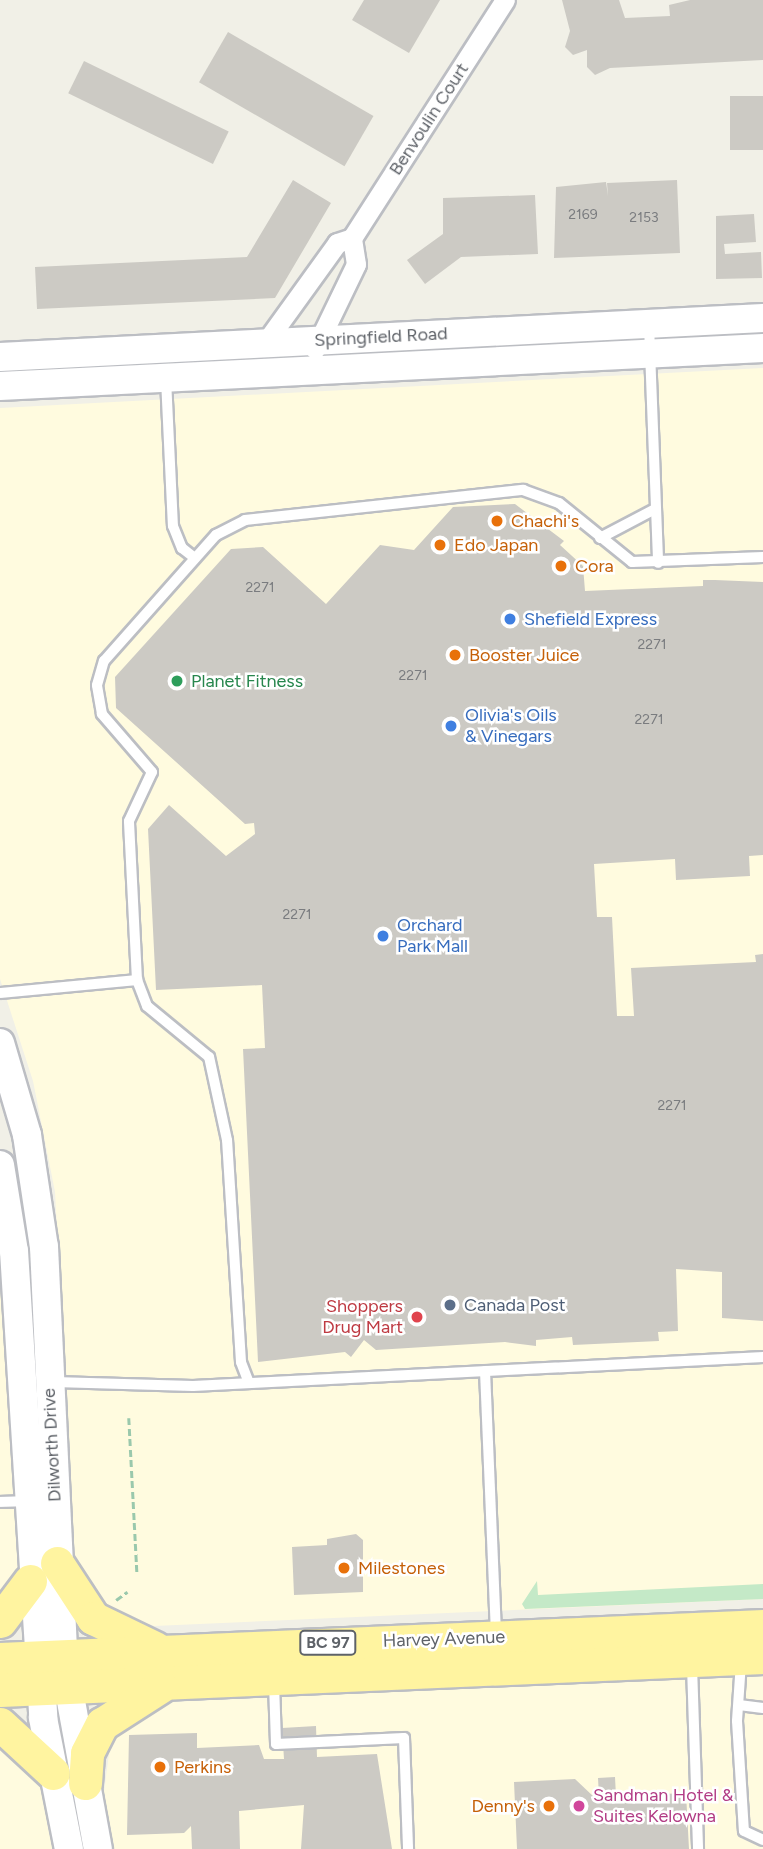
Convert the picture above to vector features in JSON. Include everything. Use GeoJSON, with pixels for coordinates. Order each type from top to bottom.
{"type":"FeatureCollection","features":[{"type":"Feature","properties":{"kind":"highway"},"geometry":{"type":"LineString","coordinates":[[57,1563],[93,1618],[161,1650]]}},
{"type":"Feature","properties":{"kind":"highway"},"geometry":{"type":"LineString","coordinates":[[0,1621],[30,1581]]}},
{"type":"Feature","properties":{"kind":"highway","name":"Harvey Avenue"},"geometry":{"type":"LineString","coordinates":[[0,1690],[52,1672],[161,1650],[763,1626]]}},
{"type":"Feature","properties":{"kind":"highway"},"geometry":{"type":"LineString","coordinates":[[461,1673],[496,1636]]}},
{"type":"Feature","properties":{"kind":"highway","name":"Harvey Avenue"},"geometry":{"type":"LineString","coordinates":[[0,1659],[52,1672],[170,1681],[461,1673],[752,1658]]}},
{"type":"Feature","properties":{"kind":"highway"},"geometry":{"type":"LineString","coordinates":[[85,1783],[87,1753],[103,1724],[170,1681]]}},
{"type":"Feature","properties":{"kind":"highway"},"geometry":{"type":"LineString","coordinates":[[0,1724],[53,1773]]}},
{"type":"Feature","properties":{"kind":"main road","name":"Springfield Road"},"geometry":{"type":"LineString","coordinates":[[0,357],[763,318]]}},
{"type":"Feature","properties":{"kind":"main road","name":"Springfield Road"},"geometry":{"type":"LineString","coordinates":[[0,386],[763,348]]}},
{"type":"Feature","properties":{"kind":"main road","name":"Dilworth Drive"},"geometry":{"type":"LineString","coordinates":[[0,1043],[27,1135],[47,1318],[57,1563],[52,1672],[53,1773],[69,1849]]}},
{"type":"Feature","properties":{"kind":"main road","name":"Dilworth Drive"},"geometry":{"type":"LineString","coordinates":[[0,1164],[11,1320],[13,1501],[52,1672],[85,1783],[98,1849]]}},
{"type":"Feature","properties":{"kind":"street","name":"Benvoulin Court"},"geometry":{"type":"LineString","coordinates":[[265,343],[337,243],[352,238],[505,0]]}},
{"type":"Feature","properties":{"kind":"street"},"geometry":{"type":"LineString","coordinates":[[313,372],[315,340],[356,264],[352,238]]}},
{"type":"Feature","properties":{"kind":"lane"},"geometry":{"type":"LineString","coordinates":[[649,324],[658,563]]}},
{"type":"Feature","properties":{"kind":"lane"},"geometry":{"type":"LineString","coordinates":[[166,379],[173,526],[182,548],[195,558]]}},
{"type":"Feature","properties":{"kind":"lane"},"geometry":{"type":"LineString","coordinates":[[248,1383],[241,1362],[228,1140],[209,1057],[147,1006],[136,980],[129,821],[152,772],[107,722],[97,680],[109,653],[226,527],[245,520],[405,506],[490,491],[551,498],[632,562],[763,557]]}},
{"type":"Feature","properties":{"kind":"lane"},"geometry":{"type":"LineString","coordinates":[[600,538],[656,509]]}},
{"type":"Feature","properties":{"kind":"lane"},"geometry":{"type":"LineString","coordinates":[[0,993],[136,980]]}},
{"type":"Feature","properties":{"kind":"lane"},"geometry":{"type":"LineString","coordinates":[[11,1320],[47,1318]]}},
{"type":"Feature","properties":{"kind":"lane"},"geometry":{"type":"LineString","coordinates":[[49,1382],[248,1383],[763,1357]]}},
{"type":"Feature","properties":{"kind":"lane"},"geometry":{"type":"LineString","coordinates":[[485,1371],[496,1636]]}},
{"type":"Feature","properties":{"kind":"lane"},"geometry":{"type":"LineString","coordinates":[[752,1658],[737,1721],[744,1831],[763,1840]]}},
{"type":"Feature","properties":{"kind":"lane"},"geometry":{"type":"LineString","coordinates":[[692,1662],[698,1849]]}},
{"type":"Feature","properties":{"kind":"lane"},"geometry":{"type":"LineString","coordinates":[[274,1677],[276,1744],[404,1738],[408,1849]]}},
{"type":"Feature","properties":{"kind":"lane"},"geometry":{"type":"LineString","coordinates":[[739,1705],[763,1708]]}},
{"type":"Feature","properties":{"kind":"path"},"geometry":{"type":"LineString","coordinates":[[129,1418],[137,1572]]}},
{"type":"Feature","properties":{"kind":"shaded area"},"geometry":{"type":"Polygon","coordinates":[[[763,368],[763,1599],[154,1626],[104,1609],[75,1561],[55,1192],[33,1081],[0,979],[0,408],[763,368]]]}},
{"type":"Feature","properties":{"kind":"shaded area"},"geometry":{"type":"Polygon","coordinates":[[[0,1235],[21,1584],[0,1611],[0,1235]]]}},
{"type":"Feature","properties":{"kind":"shaded area"},"geometry":{"type":"Polygon","coordinates":[[[763,1675],[763,1849],[112,1849],[104,1792],[111,1738],[168,1702],[763,1675]]]}},
{"type":"Feature","properties":{"kind":"shaded area"},"geometry":{"type":"Polygon","coordinates":[[[0,1746],[42,1786],[53,1849],[0,1849],[0,1746]]]}},
{"type":"Feature","properties":{"kind":"green space"},"geometry":{"type":"Polygon","coordinates":[[[537,1581],[538,1595],[763,1584],[763,1599],[525,1609],[522,1604],[537,1581]]]}},
{"type":"Feature","properties":{"kind":"building"},"geometry":{"type":"Polygon","coordinates":[[[364,0],[440,0],[409,53],[352,20],[364,0]]]}},
{"type":"Feature","properties":{"kind":"building"},"geometry":{"type":"Polygon","coordinates":[[[562,0],[619,0],[625,18],[670,16],[669,5],[690,0],[763,0],[763,60],[610,68],[595,75],[587,67],[587,50],[573,55],[565,47],[570,31],[562,0]]]}},
{"type":"Feature","properties":{"kind":"building"},"geometry":{"type":"Polygon","coordinates":[[[228,32],[373,116],[344,166],[199,82],[228,32]]]}},
{"type":"Feature","properties":{"kind":"building"},"geometry":{"type":"Polygon","coordinates":[[[84,61],[229,132],[213,164],[68,93],[84,61]]]}},
{"type":"Feature","properties":{"kind":"building"},"geometry":{"type":"Polygon","coordinates":[[[730,96],[763,96],[763,150],[730,150],[730,96]]]}},
{"type":"Feature","properties":{"kind":"building"},"geometry":{"type":"Polygon","coordinates":[[[293,180],[331,203],[275,298],[37,309],[35,267],[247,257],[293,180]]]}},
{"type":"Feature","properties":{"kind":"building"},"geometry":{"type":"Polygon","coordinates":[[[677,180],[680,253],[554,258],[556,187],[606,182],[608,196],[607,183],[677,180]]]}},
{"type":"Feature","properties":{"kind":"building"},"geometry":{"type":"Polygon","coordinates":[[[535,195],[538,254],[461,257],[425,284],[407,260],[443,234],[443,198],[535,195]]]}},
{"type":"Feature","properties":{"kind":"building"},"geometry":{"type":"Polygon","coordinates":[[[754,214],[756,242],[724,244],[725,254],[761,252],[762,278],[716,279],[716,216],[754,214]]]}},
{"type":"Feature","properties":{"kind":"building","name":"Orchard Park Mall"},"geometry":{"type":"Polygon","coordinates":[[[515,504],[564,541],[560,545],[583,566],[585,591],[703,586],[703,580],[763,582],[763,855],[749,856],[750,876],[676,880],[675,859],[594,864],[597,917],[612,917],[617,1016],[634,1016],[631,968],[756,962],[755,955],[763,954],[763,1321],[722,1318],[722,1272],[676,1269],[678,1331],[658,1332],[659,1341],[573,1345],[572,1337],[536,1340],[536,1346],[505,1342],[376,1350],[364,1340],[351,1357],[345,1352],[258,1362],[243,1049],[265,1048],[262,985],[156,990],[148,829],[169,805],[226,856],[255,834],[254,823],[245,824],[116,708],[115,677],[231,549],[263,547],[326,604],[380,545],[414,550],[453,507],[515,504]]]}},
{"type":"Feature","properties":{"kind":"building"},"geometry":{"type":"Polygon","coordinates":[[[356,1534],[363,1540],[363,1592],[294,1595],[292,1547],[327,1545],[327,1539],[356,1534]]]}},
{"type":"Feature","properties":{"kind":"building"},"geometry":{"type":"Polygon","coordinates":[[[316,1726],[317,1757],[377,1754],[392,1849],[301,1849],[304,1805],[239,1811],[240,1849],[192,1849],[191,1826],[184,1833],[127,1835],[129,1735],[197,1733],[197,1748],[259,1745],[264,1759],[284,1759],[282,1728],[316,1726]]]}},
{"type":"Feature","properties":{"kind":"building"},"geometry":{"type":"Polygon","coordinates":[[[615,1777],[616,1796],[686,1793],[689,1849],[517,1849],[514,1782],[575,1779],[594,1797],[599,1797],[598,1778],[615,1777]]]}},
{"type":"Feature","properties":{"kind":"place","name":"Chachi's"},"geometry":{"type":"Point","coordinates":[497,521]}},
{"type":"Feature","properties":{"kind":"place","name":"Edo Japan"},"geometry":{"type":"Point","coordinates":[440,545]}},
{"type":"Feature","properties":{"kind":"place","name":"Cora"},"geometry":{"type":"Point","coordinates":[561,566]}},
{"type":"Feature","properties":{"kind":"place","name":"Shefield Express"},"geometry":{"type":"Point","coordinates":[510,619]}},
{"type":"Feature","properties":{"kind":"place","name":"Booster Juice"},"geometry":{"type":"Point","coordinates":[455,655]}},
{"type":"Feature","properties":{"kind":"place","name":"Planet Fitness"},"geometry":{"type":"Point","coordinates":[177,681]}},
{"type":"Feature","properties":{"kind":"place","name":"Olivia's Oils & Vinegars"},"geometry":{"type":"Point","coordinates":[451,726]}},
{"type":"Feature","properties":{"kind":"place","name":"Orchard Park Mall"},"geometry":{"type":"Point","coordinates":[383,936]}},
{"type":"Feature","properties":{"kind":"place","name":"Canada Post"},"geometry":{"type":"Point","coordinates":[450,1305]}},
{"type":"Feature","properties":{"kind":"place","name":"Shoppers Drug Mart"},"geometry":{"type":"Point","coordinates":[417,1317]}},
{"type":"Feature","properties":{"kind":"place","name":"Milestones"},"geometry":{"type":"Point","coordinates":[344,1568]}},
{"type":"Feature","properties":{"kind":"place","name":"Perkins"},"geometry":{"type":"Point","coordinates":[160,1767]}},
{"type":"Feature","properties":{"kind":"place","name":"Denny's"},"geometry":{"type":"Point","coordinates":[549,1806]}},
{"type":"Feature","properties":{"kind":"place","name":"Sandman Hotel & Suites Kelowna"},"geometry":{"type":"Point","coordinates":[579,1806]}}]}
